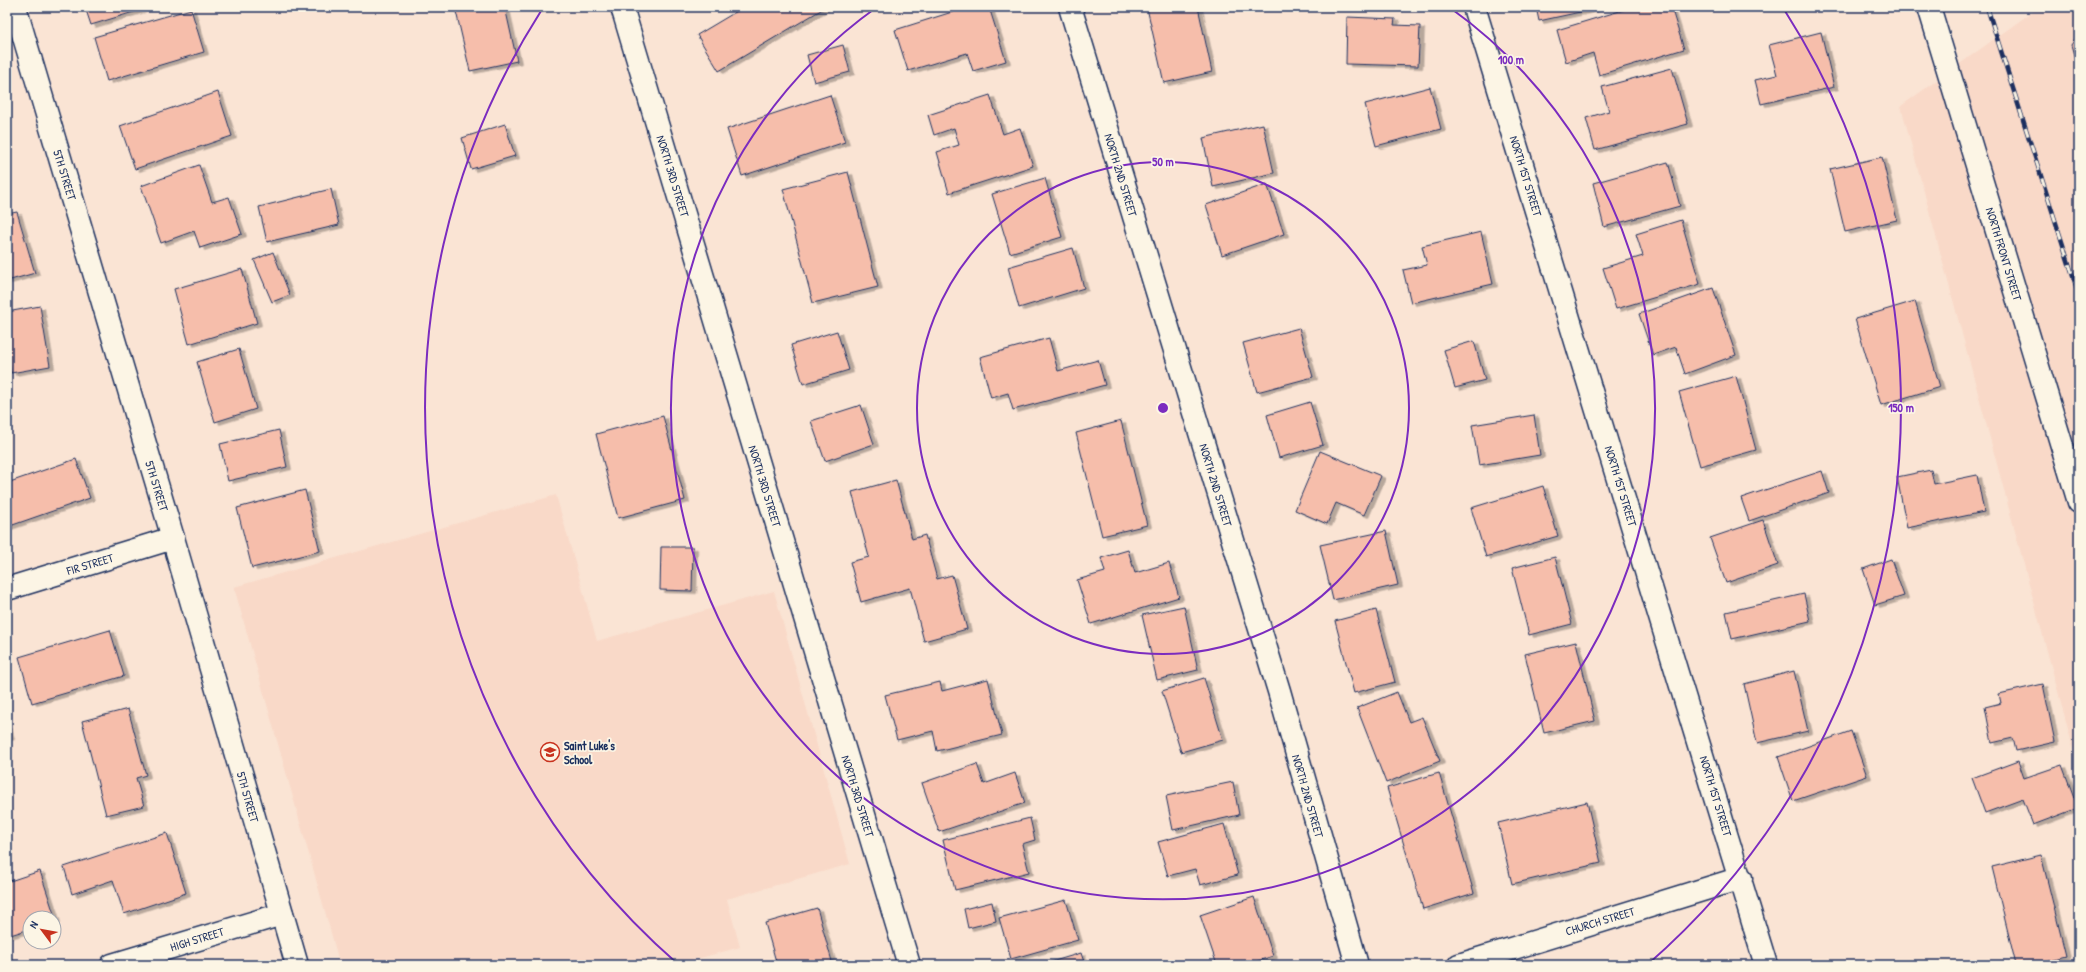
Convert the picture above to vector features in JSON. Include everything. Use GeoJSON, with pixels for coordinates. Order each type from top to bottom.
{"type":"FeatureCollection","features":[{"type":"Feature","properties":{"kind":"street","name":"5TH STREET"},"geometry":{"type":"LineString","coordinates":[[15,7],[173,538],[297,965]]}},
{"type":"Feature","properties":{"kind":"street","name":"NORTH 3RD STREET"},"geometry":{"type":"LineString","coordinates":[[622,7],[909,965]]}},
{"type":"Feature","properties":{"kind":"street","name":"NORTH 2ND STREET"},"geometry":{"type":"LineString","coordinates":[[1070,7],[1279,691],[1357,965]]}},
{"type":"Feature","properties":{"kind":"street","name":"NORTH 1ST STREET"},"geometry":{"type":"LineString","coordinates":[[1474,7],[1741,878],[1766,965]]}},
{"type":"Feature","properties":{"kind":"street","name":"NORTH FRONT STREET"},"geometry":{"type":"LineString","coordinates":[[1929,7],[2079,502]]}},
{"type":"Feature","properties":{"kind":"street","name":"FIR STREET"},"geometry":{"type":"LineString","coordinates":[[7,589],[173,538]]}},
{"type":"Feature","properties":{"kind":"street","name":"CHURCH STREET"},"geometry":{"type":"LineString","coordinates":[[1459,965],[1741,878]]}},
{"type":"Feature","properties":{"kind":"street","name":"HIGH STREET"},"geometry":{"type":"LineString","coordinates":[[112,965],[282,914]]}},
{"type":"Feature","properties":{"kind":"shaded area"},"geometry":{"type":"Polygon","coordinates":[[[2039,7],[2079,7],[2079,770],[1901,106],[2039,7]]]}},
{"type":"Feature","properties":{"kind":"shaded area","name":"Saint Luke's School"},"geometry":{"type":"Polygon","coordinates":[[[556,495],[597,641],[774,591],[850,864],[727,899],[740,947],[675,965],[340,965],[234,587],[556,495]]]}},
{"type":"Feature","properties":{"kind":"building"},"geometry":{"type":"Polygon","coordinates":[[[85,7],[150,7],[91,25],[85,7]]]}},
{"type":"Feature","properties":{"kind":"building"},"geometry":{"type":"Polygon","coordinates":[[[455,7],[490,7],[491,9],[505,7],[517,61],[470,71],[455,7]]]}},
{"type":"Feature","properties":{"kind":"building"},"geometry":{"type":"Polygon","coordinates":[[[744,7],[826,7],[719,71],[697,35],[744,7]]]}},
{"type":"Feature","properties":{"kind":"building"},"geometry":{"type":"Polygon","coordinates":[[[968,7],[989,7],[1006,61],[973,71],[967,53],[908,71],[895,30],[968,7]]]}},
{"type":"Feature","properties":{"kind":"building"},"geometry":{"type":"Polygon","coordinates":[[[1198,7],[1212,72],[1164,83],[1147,8],[1198,7]]]}},
{"type":"Feature","properties":{"kind":"building"},"geometry":{"type":"Polygon","coordinates":[[[1536,7],[1594,7],[1594,9],[1539,21],[1536,7]]]}},
{"type":"Feature","properties":{"kind":"building"},"geometry":{"type":"Polygon","coordinates":[[[1633,7],[1671,7],[1684,49],[1599,75],[1593,53],[1566,62],[1557,30],[1633,7]]]}},
{"type":"Feature","properties":{"kind":"building"},"geometry":{"type":"Polygon","coordinates":[[[191,9],[204,52],[107,81],[94,37],[191,9]]]}},
{"type":"Feature","properties":{"kind":"building"},"geometry":{"type":"Polygon","coordinates":[[[1347,17],[1395,19],[1394,25],[1420,26],[1418,66],[1346,64],[1347,17]]]}},
{"type":"Feature","properties":{"kind":"building"},"geometry":{"type":"Polygon","coordinates":[[[1821,32],[1834,87],[1761,104],[1755,80],[1777,75],[1769,45],[1821,32]]]}},
{"type":"Feature","properties":{"kind":"building"},"geometry":{"type":"Polygon","coordinates":[[[2079,33],[2079,72],[2071,45],[2079,33]]]}},
{"type":"Feature","properties":{"kind":"building"},"geometry":{"type":"Polygon","coordinates":[[[843,45],[850,72],[814,82],[807,55],[843,45]]]}},
{"type":"Feature","properties":{"kind":"building"},"geometry":{"type":"Polygon","coordinates":[[[1672,68],[1688,124],[1595,150],[1586,118],[1609,111],[1602,87],[1672,68]]]}},
{"type":"Feature","properties":{"kind":"building"},"geometry":{"type":"Polygon","coordinates":[[[1430,87],[1441,129],[1376,146],[1365,104],[1430,87]]]}},
{"type":"Feature","properties":{"kind":"building"},"geometry":{"type":"Polygon","coordinates":[[[218,92],[232,136],[135,169],[120,126],[218,92]]]}},
{"type":"Feature","properties":{"kind":"building"},"geometry":{"type":"Polygon","coordinates":[[[830,95],[845,142],[742,176],[727,129],[830,95]]]}},
{"type":"Feature","properties":{"kind":"building"},"geometry":{"type":"Polygon","coordinates":[[[990,95],[1003,134],[1020,128],[1033,166],[949,193],[937,152],[959,145],[954,128],[934,135],[928,115],[990,95]]]}},
{"type":"Feature","properties":{"kind":"building"},"geometry":{"type":"Polygon","coordinates":[[[505,124],[515,156],[471,169],[462,138],[505,124]]]}},
{"type":"Feature","properties":{"kind":"building"},"geometry":{"type":"Polygon","coordinates":[[[1263,124],[1274,173],[1213,187],[1203,138],[1263,124]]]}},
{"type":"Feature","properties":{"kind":"building"},"geometry":{"type":"Polygon","coordinates":[[[1882,157],[1897,220],[1845,232],[1830,169],[1882,157]]]}},
{"type":"Feature","properties":{"kind":"building"},"geometry":{"type":"Polygon","coordinates":[[[1668,162],[1680,206],[1604,227],[1593,183],[1668,162]]]}},
{"type":"Feature","properties":{"kind":"building"},"geometry":{"type":"Polygon","coordinates":[[[199,165],[212,202],[229,197],[242,234],[200,248],[194,231],[161,243],[141,186],[199,165]]]}},
{"type":"Feature","properties":{"kind":"building"},"geometry":{"type":"Polygon","coordinates":[[[848,172],[878,287],[813,303],[783,189],[848,172]]]}},
{"type":"Feature","properties":{"kind":"building"},"geometry":{"type":"Polygon","coordinates":[[[1045,178],[1062,237],[1010,253],[992,194],[1045,178]]]}},
{"type":"Feature","properties":{"kind":"building"},"geometry":{"type":"Polygon","coordinates":[[[1267,184],[1284,234],[1222,255],[1206,205],[1267,184]]]}},
{"type":"Feature","properties":{"kind":"building"},"geometry":{"type":"Polygon","coordinates":[[[331,189],[339,225],[267,242],[259,207],[331,189]]]}},
{"type":"Feature","properties":{"kind":"building"},"geometry":{"type":"Polygon","coordinates":[[[17,212],[35,273],[7,281],[7,214],[17,212]]]}},
{"type":"Feature","properties":{"kind":"building"},"geometry":{"type":"Polygon","coordinates":[[[1681,220],[1700,284],[1616,309],[1603,268],[1643,256],[1636,234],[1681,220]]]}},
{"type":"Feature","properties":{"kind":"building"},"geometry":{"type":"Polygon","coordinates":[[[1481,232],[1493,284],[1411,303],[1403,270],[1427,265],[1422,246],[1481,232]]]}},
{"type":"Feature","properties":{"kind":"building"},"geometry":{"type":"Polygon","coordinates":[[[1073,248],[1084,288],[1019,308],[1008,267],[1073,248]]]}},
{"type":"Feature","properties":{"kind":"building"},"geometry":{"type":"Polygon","coordinates":[[[273,252],[290,295],[272,302],[254,260],[273,252]]]}},
{"type":"Feature","properties":{"kind":"building"},"geometry":{"type":"Polygon","coordinates":[[[242,269],[257,323],[189,344],[174,289],[242,269]]]}},
{"type":"Feature","properties":{"kind":"building"},"geometry":{"type":"Polygon","coordinates":[[[1713,288],[1736,355],[1685,374],[1676,347],[1653,355],[1639,314],[1713,288]]]}},
{"type":"Feature","properties":{"kind":"building"},"geometry":{"type":"Polygon","coordinates":[[[1915,301],[1940,387],[1881,405],[1855,319],[1915,301]]]}},
{"type":"Feature","properties":{"kind":"building"},"geometry":{"type":"Polygon","coordinates":[[[40,306],[50,366],[11,373],[7,352],[7,312],[40,306]]]}},
{"type":"Feature","properties":{"kind":"building"},"geometry":{"type":"Polygon","coordinates":[[[1299,328],[1313,377],[1257,392],[1243,343],[1299,328]]]}},
{"type":"Feature","properties":{"kind":"building"},"geometry":{"type":"Polygon","coordinates":[[[837,331],[849,370],[803,384],[791,345],[837,331]]]}},
{"type":"Feature","properties":{"kind":"building"},"geometry":{"type":"Polygon","coordinates":[[[1049,338],[1058,371],[1098,360],[1105,385],[1013,410],[1008,393],[991,398],[980,357],[1049,338]]]}},
{"type":"Feature","properties":{"kind":"building"},"geometry":{"type":"Polygon","coordinates":[[[1474,341],[1485,380],[1455,388],[1444,350],[1474,341]]]}},
{"type":"Feature","properties":{"kind":"building"},"geometry":{"type":"Polygon","coordinates":[[[239,349],[256,409],[215,422],[197,362],[239,349]]]}},
{"type":"Feature","properties":{"kind":"building"},"geometry":{"type":"Polygon","coordinates":[[[1736,376],[1756,450],[1700,466],[1679,392],[1736,376]]]}},
{"type":"Feature","properties":{"kind":"building"},"geometry":{"type":"Polygon","coordinates":[[[1310,402],[1323,445],[1279,458],[1267,415],[1310,402]]]}},
{"type":"Feature","properties":{"kind":"building"},"geometry":{"type":"Polygon","coordinates":[[[861,405],[874,444],[825,461],[811,421],[861,405]]]}},
{"type":"Feature","properties":{"kind":"building"},"geometry":{"type":"Polygon","coordinates":[[[1534,415],[1540,455],[1479,465],[1472,425],[1534,415]]]}},
{"type":"Feature","properties":{"kind":"building"},"geometry":{"type":"Polygon","coordinates":[[[663,416],[685,500],[618,518],[596,434],[663,416]]]}},
{"type":"Feature","properties":{"kind":"building"},"geometry":{"type":"Polygon","coordinates":[[[1121,421],[1147,525],[1102,536],[1076,433],[1121,421]]]}},
{"type":"Feature","properties":{"kind":"building"},"geometry":{"type":"Polygon","coordinates":[[[279,430],[287,467],[228,481],[220,444],[279,430]]]}},
{"type":"Feature","properties":{"kind":"building"},"geometry":{"type":"Polygon","coordinates":[[[1320,451],[1381,476],[1364,515],[1336,503],[1327,524],[1295,510],[1320,451]]]}},
{"type":"Feature","properties":{"kind":"building"},"geometry":{"type":"Polygon","coordinates":[[[76,459],[90,498],[7,527],[7,483],[76,459]]]}},
{"type":"Feature","properties":{"kind":"building"},"geometry":{"type":"Polygon","coordinates":[[[1931,470],[1934,484],[1977,475],[1984,512],[1907,528],[1897,477],[1931,470]]]}},
{"type":"Feature","properties":{"kind":"building"},"geometry":{"type":"Polygon","coordinates":[[[1822,471],[1829,493],[1749,521],[1741,498],[1822,471]]]}},
{"type":"Feature","properties":{"kind":"building"},"geometry":{"type":"Polygon","coordinates":[[[896,480],[912,539],[925,535],[937,579],[952,575],[967,629],[924,641],[910,588],[861,602],[850,562],[869,557],[852,492],[896,480]]]}},
{"type":"Feature","properties":{"kind":"building"},"geometry":{"type":"Polygon","coordinates":[[[1543,486],[1558,536],[1486,557],[1471,508],[1543,486]]]}},
{"type":"Feature","properties":{"kind":"building"},"geometry":{"type":"Polygon","coordinates":[[[305,490],[320,551],[252,568],[237,508],[305,490]]]}},
{"type":"Feature","properties":{"kind":"building"},"geometry":{"type":"Polygon","coordinates":[[[1763,520],[1778,565],[1726,583],[1710,538],[1763,520]]]}},
{"type":"Feature","properties":{"kind":"building"},"geometry":{"type":"Polygon","coordinates":[[[1386,531],[1398,585],[1333,600],[1320,545],[1386,531]]]}},
{"type":"Feature","properties":{"kind":"building"},"geometry":{"type":"Polygon","coordinates":[[[661,547],[693,547],[692,591],[660,590],[661,547]]]}},
{"type":"Feature","properties":{"kind":"building"},"geometry":{"type":"Polygon","coordinates":[[[1128,550],[1135,573],[1169,563],[1179,597],[1091,624],[1077,580],[1105,572],[1101,558],[1128,550]]]}},
{"type":"Feature","properties":{"kind":"building"},"geometry":{"type":"Polygon","coordinates":[[[1555,557],[1572,624],[1529,635],[1512,568],[1555,557]]]}},
{"type":"Feature","properties":{"kind":"building"},"geometry":{"type":"Polygon","coordinates":[[[1891,559],[1904,596],[1875,605],[1863,569],[1891,559]]]}},
{"type":"Feature","properties":{"kind":"building"},"geometry":{"type":"Polygon","coordinates":[[[1804,594],[1810,621],[1732,639],[1726,612],[1804,594]]]}},
{"type":"Feature","properties":{"kind":"building"},"geometry":{"type":"Polygon","coordinates":[[[1184,606],[1198,670],[1157,680],[1142,615],[1184,606]]]}},
{"type":"Feature","properties":{"kind":"building"},"geometry":{"type":"Polygon","coordinates":[[[1376,610],[1395,682],[1354,693],[1335,621],[1376,610]]]}},
{"type":"Feature","properties":{"kind":"building"},"geometry":{"type":"Polygon","coordinates":[[[110,630],[124,676],[32,703],[19,657],[110,630]]]}},
{"type":"Feature","properties":{"kind":"building"},"geometry":{"type":"Polygon","coordinates":[[[1576,642],[1595,721],[1544,733],[1525,654],[1576,642]]]}},
{"type":"Feature","properties":{"kind":"building"},"geometry":{"type":"Polygon","coordinates":[[[1794,671],[1808,731],[1757,743],[1744,684],[1794,671]]]}},
{"type":"Feature","properties":{"kind":"building"},"geometry":{"type":"Polygon","coordinates":[[[1204,678],[1223,740],[1181,752],[1162,691],[1204,678]]]}},
{"type":"Feature","properties":{"kind":"building"},"geometry":{"type":"Polygon","coordinates":[[[988,679],[1002,735],[937,751],[933,731],[897,740],[885,695],[940,682],[942,691],[988,679]]]}},
{"type":"Feature","properties":{"kind":"building"},"geometry":{"type":"Polygon","coordinates":[[[2043,684],[2055,742],[2016,751],[2013,738],[1992,743],[1985,707],[2001,703],[1999,694],[2043,684]]]}},
{"type":"Feature","properties":{"kind":"building"},"geometry":{"type":"Polygon","coordinates":[[[1397,692],[1409,722],[1422,717],[1440,761],[1386,783],[1357,708],[1397,692]]]}},
{"type":"Feature","properties":{"kind":"building"},"geometry":{"type":"Polygon","coordinates":[[[128,709],[146,775],[136,778],[144,806],[106,815],[82,721],[128,709]]]}},
{"type":"Feature","properties":{"kind":"building"},"geometry":{"type":"Polygon","coordinates":[[[7,726],[10,737],[7,738],[7,726]]]}},
{"type":"Feature","properties":{"kind":"building"},"geometry":{"type":"Polygon","coordinates":[[[1851,731],[1867,776],[1793,801],[1778,757],[1851,731]]]}},
{"type":"Feature","properties":{"kind":"building"},"geometry":{"type":"Polygon","coordinates":[[[2018,761],[2024,778],[2062,765],[2078,808],[2033,825],[2023,799],[1985,813],[1972,778],[2018,761]]]}},
{"type":"Feature","properties":{"kind":"building"},"geometry":{"type":"Polygon","coordinates":[[[977,764],[984,784],[1015,773],[1025,803],[939,832],[922,783],[977,764]]]}},
{"type":"Feature","properties":{"kind":"building"},"geometry":{"type":"Polygon","coordinates":[[[1439,773],[1474,893],[1423,909],[1387,788],[1439,773]]]}},
{"type":"Feature","properties":{"kind":"building"},"geometry":{"type":"Polygon","coordinates":[[[1233,782],[1239,815],[1173,830],[1166,796],[1233,782]]]}},
{"type":"Feature","properties":{"kind":"building"},"geometry":{"type":"Polygon","coordinates":[[[1587,802],[1601,863],[1512,884],[1498,823],[1587,802]]]}},
{"type":"Feature","properties":{"kind":"building"},"geometry":{"type":"Polygon","coordinates":[[[1030,818],[1035,840],[1022,844],[1029,872],[955,890],[943,840],[1030,818]]]}},
{"type":"Feature","properties":{"kind":"building"},"geometry":{"type":"Polygon","coordinates":[[[1224,824],[1238,875],[1200,885],[1195,869],[1168,876],[1158,842],[1224,824]]]}},
{"type":"Feature","properties":{"kind":"building"},"geometry":{"type":"Polygon","coordinates":[[[167,833],[186,893],[124,914],[113,880],[72,894],[64,867],[167,833]]]}},
{"type":"Feature","properties":{"kind":"building"},"geometry":{"type":"Polygon","coordinates":[[[2041,855],[2066,956],[2030,965],[2016,965],[1992,867],[2041,855]]]}},
{"type":"Feature","properties":{"kind":"building"},"geometry":{"type":"Polygon","coordinates":[[[40,871],[53,910],[22,910],[22,931],[7,936],[7,882],[40,871]]]}},
{"type":"Feature","properties":{"kind":"building"},"geometry":{"type":"Polygon","coordinates":[[[1254,897],[1273,956],[1246,965],[1217,965],[1200,915],[1254,897]]]}},
{"type":"Feature","properties":{"kind":"building"},"geometry":{"type":"Polygon","coordinates":[[[1066,900],[1078,940],[1011,959],[999,918],[1066,900]]]}},
{"type":"Feature","properties":{"kind":"building"},"geometry":{"type":"Polygon","coordinates":[[[992,902],[996,921],[968,928],[964,909],[992,902]]]}},
{"type":"Feature","properties":{"kind":"building"},"geometry":{"type":"Polygon","coordinates":[[[817,908],[833,965],[777,965],[765,923],[817,908]]]}},
{"type":"Feature","properties":{"kind":"building"},"geometry":{"type":"Polygon","coordinates":[[[1081,953],[1085,965],[1041,965],[1081,953]]]}},
{"type":"Feature","properties":{"kind":"railway"},"geometry":{"type":"LineString","coordinates":[[1987,7],[2079,295]]}},
{"type":"Feature","properties":{"kind":"place","name":"Saint Luke's School"},"geometry":{"type":"Point","coordinates":[550,752]}}]}
